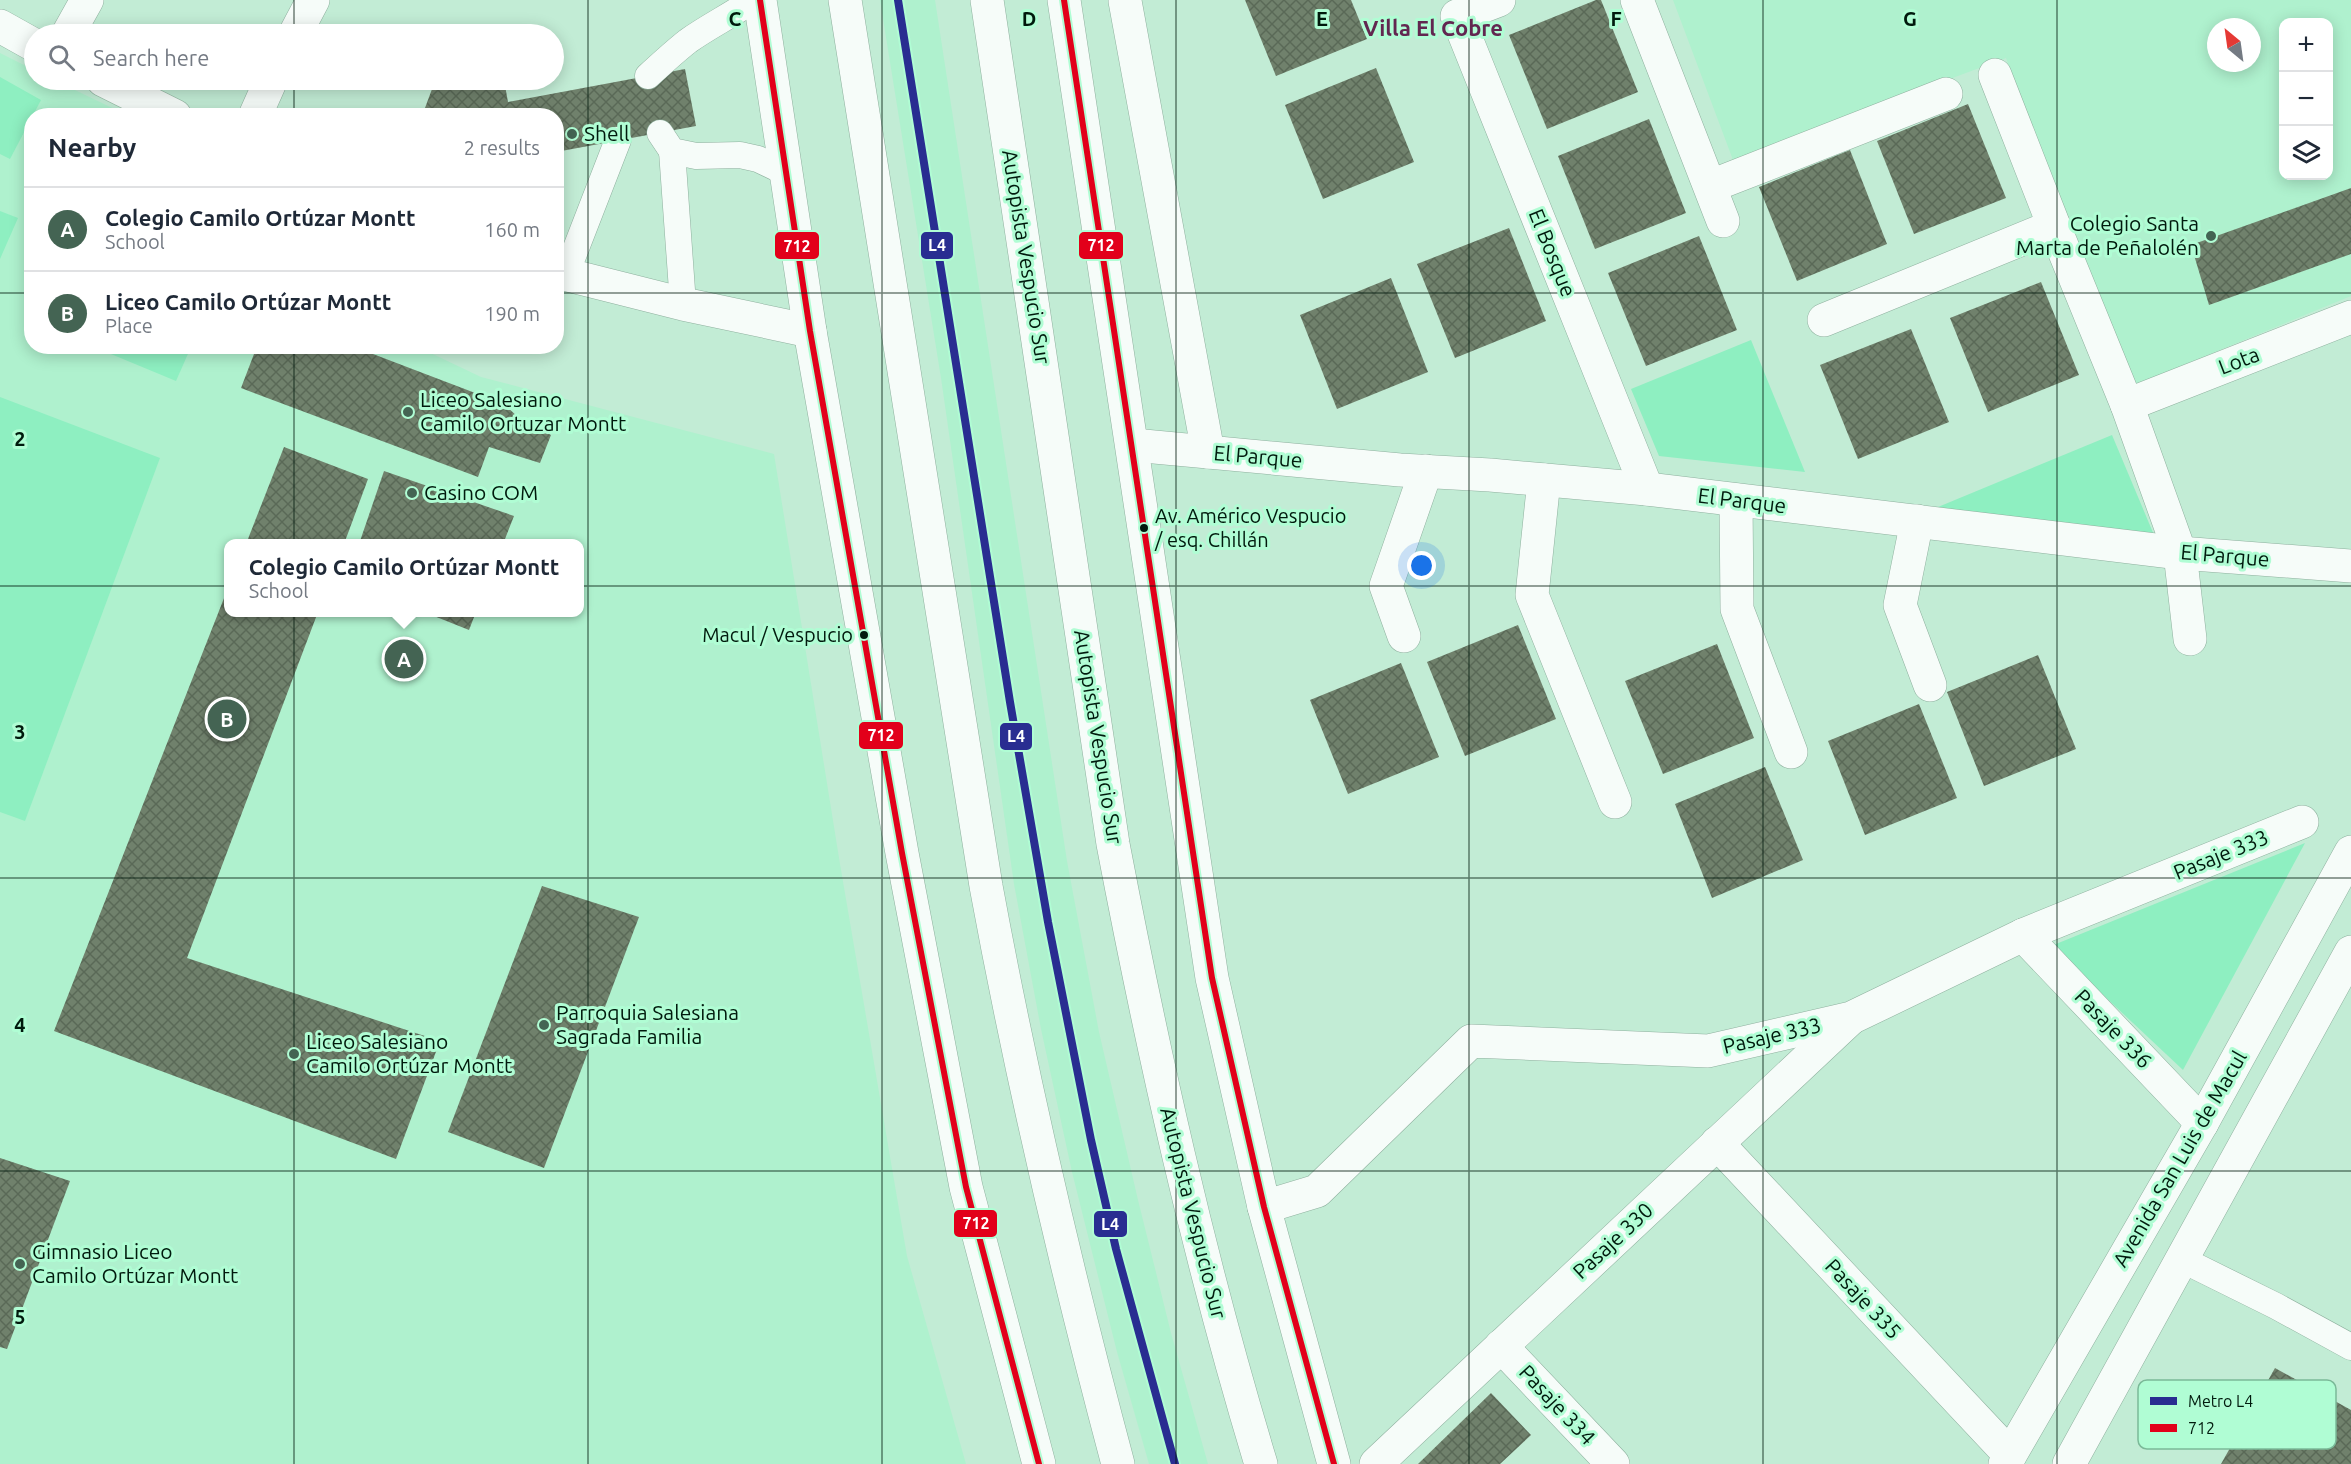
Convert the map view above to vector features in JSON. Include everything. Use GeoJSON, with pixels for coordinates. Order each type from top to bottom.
{"type":"FeatureCollection","features":[{"type":"Feature","properties":{"kind":"main road"},"geometry":{"type":"LineString","coordinates":[[74,24],[87,0]]}},
{"type":"Feature","properties":{"kind":"main road"},"geometry":{"type":"LineString","coordinates":[[301,24],[314,0]]}},
{"type":"Feature","properties":{"kind":"main road"},"geometry":{"type":"LineString","coordinates":[[760,0],[810,331],[904,865],[966,1187],[1039,1464]]}},
{"type":"Feature","properties":{"kind":"main road"},"geometry":{"type":"LineString","coordinates":[[845,0],[986,886],[1010,1014],[1078,1317],[1118,1464]]}},
{"type":"Feature","properties":{"kind":"main road","name":"Autopista Vespucio Sur"},"geometry":{"type":"LineString","coordinates":[[987,0],[1113,844],[1170,1122],[1206,1270],[1261,1464]]}},
{"type":"Feature","properties":{"kind":"main road"},"geometry":{"type":"LineString","coordinates":[[1064,0],[1212,978],[1264,1208],[1334,1464]]}},
{"type":"Feature","properties":{"kind":"main road","name":"El Bosque"},"geometry":{"type":"LineString","coordinates":[[1499,0],[1457,16],[1647,489]]}},
{"type":"Feature","properties":{"kind":"main road"},"geometry":{"type":"LineString","coordinates":[[1637,0],[1723,221]]}},
{"type":"Feature","properties":{"kind":"main road"},"geometry":{"type":"LineString","coordinates":[[1125,1],[1208,452]]}},
{"type":"Feature","properties":{"kind":"main road"},"geometry":{"type":"LineString","coordinates":[[0,26],[24,39]]}},
{"type":"Feature","properties":{"kind":"main road"},"geometry":{"type":"LineString","coordinates":[[1995,75],[2127,405],[2180,553],[2190,639]]}},
{"type":"Feature","properties":{"kind":"main road"},"geometry":{"type":"LineString","coordinates":[[123,90],[160,108]]}},
{"type":"Feature","properties":{"kind":"main road"},"geometry":{"type":"LineString","coordinates":[[259,108],[267,90]]}},
{"type":"Feature","properties":{"kind":"main road"},"geometry":{"type":"LineString","coordinates":[[1711,186],[1946,94]]}},
{"type":"Feature","properties":{"kind":"main road"},"geometry":{"type":"LineString","coordinates":[[1824,320],[2054,226]]}},
{"type":"Feature","properties":{"kind":"main road"},"geometry":{"type":"LineString","coordinates":[[564,274],[683,304],[810,331]]}},
{"type":"Feature","properties":{"kind":"main road","name":"Lota"},"geometry":{"type":"LineString","coordinates":[[2127,405],[2351,317]]}},
{"type":"Feature","properties":{"kind":"main road","name":"El Parque"},"geometry":{"type":"LineString","coordinates":[[1133,445],[1647,489],[2180,553],[2351,566]]}},
{"type":"Feature","properties":{"kind":"main road"},"geometry":{"type":"LineString","coordinates":[[1404,636],[1386,585],[1426,471]]}},
{"type":"Feature","properties":{"kind":"main road"},"geometry":{"type":"LineString","coordinates":[[1544,480],[1532,595],[1615,802]]}},
{"type":"Feature","properties":{"kind":"main road"},"geometry":{"type":"LineString","coordinates":[[1736,500],[1737,609],[1791,752]]}},
{"type":"Feature","properties":{"kind":"main road"},"geometry":{"type":"LineString","coordinates":[[1917,521],[1900,605],[1930,685]]}},
{"type":"Feature","properties":{"kind":"main road","name":"Pasaje 333"},"geometry":{"type":"LineString","coordinates":[[1264,1208],[1317,1191],[1471,1041],[1708,1051],[1851,1018],[2023,935],[2302,822]]}},
{"type":"Feature","properties":{"kind":"main road","name":"Avenida San Luis de Macul"},"geometry":{"type":"LineString","coordinates":[[2008,1459],[2202,1123],[2351,852]]}},
{"type":"Feature","properties":{"kind":"main road","name":"Pasaje 336"},"geometry":{"type":"LineString","coordinates":[[2023,935],[2202,1123]]}},
{"type":"Feature","properties":{"kind":"main road"},"geometry":{"type":"LineString","coordinates":[[2069,1464],[2351,952]]}},
{"type":"Feature","properties":{"kind":"main road","name":"Pasaje 330"},"geometry":{"type":"LineString","coordinates":[[1376,1464],[1851,1018]]}},
{"type":"Feature","properties":{"kind":"main road","name":"Pasaje 335"},"geometry":{"type":"LineString","coordinates":[[1716,1143],[2008,1459]]}},
{"type":"Feature","properties":{"kind":"main road","name":"Pasaje 334"},"geometry":{"type":"LineString","coordinates":[[1501,1346],[1613,1464]]}},
{"type":"Feature","properties":{"kind":"lane"},"geometry":{"type":"LineString","coordinates":[[648,76],[691,39],[736,13],[753,0]]}},
{"type":"Feature","properties":{"kind":"lane"},"geometry":{"type":"LineString","coordinates":[[564,266],[618,140]]}},
{"type":"Feature","properties":{"kind":"lane"},"geometry":{"type":"LineString","coordinates":[[683,304],[666,142],[696,156],[740,155],[758,159],[787,173]]}},
{"type":"Feature","properties":{"kind":"lane"},"geometry":{"type":"LineString","coordinates":[[2183,1260],[2276,1306],[2351,1347]]}},
{"type":"Feature","properties":{"kind":"shaded area"},"geometry":{"type":"Polygon","coordinates":[[[880,0],[935,0],[1067,861],[1099,1032],[1138,1200],[1171,1333],[1208,1464],[1149,1464],[1117,1352],[1072,1172],[1041,1029],[1014,884],[941,378],[880,0]]]}},
{"type":"Feature","properties":{"kind":"shaded area","name":"Colegio Santa Marta de Peñalolén"},"geometry":{"type":"Polygon","coordinates":[[[1673,0],[2351,0],[2351,296],[2127,388],[2006,58],[1733,160],[1673,0]]]}},
{"type":"Feature","properties":{"kind":"shaded area"},"geometry":{"type":"Polygon","coordinates":[[[0,53],[24,65],[24,90],[75,90],[112,108],[24,108],[24,354],[433,354],[481,377],[774,454],[840,864],[907,1256],[966,1464],[0,1464],[0,53]]]}},
{"type":"Feature","properties":{"kind":"shaded area"},"geometry":{"type":"Polygon","coordinates":[[[0,77],[41,100],[37,108],[24,108],[24,132],[10,159],[0,154],[0,77]]]}},
{"type":"Feature","properties":{"kind":"shaded area"},"geometry":{"type":"Polygon","coordinates":[[[0,211],[18,218],[0,259],[0,211]]]}},
{"type":"Feature","properties":{"kind":"shaded area"},"geometry":{"type":"Polygon","coordinates":[[[1751,340],[1805,472],[1659,456],[1631,389],[1751,340]]]}},
{"type":"Feature","properties":{"kind":"shaded area"},"geometry":{"type":"Polygon","coordinates":[[[111,354],[188,354],[176,381],[111,354]]]}},
{"type":"Feature","properties":{"kind":"shaded area"},"geometry":{"type":"Polygon","coordinates":[[[0,397],[160,458],[25,821],[0,812],[0,397]]]}},
{"type":"Feature","properties":{"kind":"shaded area"},"geometry":{"type":"Polygon","coordinates":[[[2112,435],[2154,535],[1938,507],[2112,435]]]}},
{"type":"Feature","properties":{"kind":"shaded area"},"geometry":{"type":"Polygon","coordinates":[[[2305,843],[2183,1070],[2051,946],[2305,843]]]}},
{"type":"Feature","properties":{"kind":"building"},"geometry":{"type":"Polygon","coordinates":[[[1245,0],[1351,0],[1367,39],[1276,76],[1245,0]]]}},
{"type":"Feature","properties":{"kind":"building"},"geometry":{"type":"Polygon","coordinates":[[[1601,0],[1638,92],[1547,129],[1509,35],[1601,0]]]}},
{"type":"Feature","properties":{"kind":"building"},"geometry":{"type":"Polygon","coordinates":[[[1376,68],[1414,162],[1323,199],[1285,105],[1376,68]]]}},
{"type":"Feature","properties":{"kind":"building"},"geometry":{"type":"Polygon","coordinates":[[[685,69],[696,126],[564,151],[564,108],[425,108],[432,90],[506,90],[508,102],[685,69]]]}},
{"type":"Feature","properties":{"kind":"building"},"geometry":{"type":"Polygon","coordinates":[[[1968,104],[2006,198],[1914,234],[1877,141],[1968,104]]]}},
{"type":"Feature","properties":{"kind":"building"},"geometry":{"type":"Polygon","coordinates":[[[1649,119],[1686,213],[1595,249],[1558,156],[1649,119]]]}},
{"type":"Feature","properties":{"kind":"building"},"geometry":{"type":"Polygon","coordinates":[[[1850,150],[1887,244],[1797,281],[1759,187],[1850,150]]]}},
{"type":"Feature","properties":{"kind":"building"},"geometry":{"type":"Polygon","coordinates":[[[2351,188],[2351,254],[2209,305],[2191,245],[2351,188]]]}},
{"type":"Feature","properties":{"kind":"building"},"geometry":{"type":"Polygon","coordinates":[[[1509,228],[1546,321],[1455,358],[1417,264],[1509,228]]]}},
{"type":"Feature","properties":{"kind":"building"},"geometry":{"type":"Polygon","coordinates":[[[1699,236],[1737,330],[1646,366],[1608,273],[1699,236]]]}},
{"type":"Feature","properties":{"kind":"building"},"geometry":{"type":"Polygon","coordinates":[[[1391,278],[1428,372],[1337,409],[1300,315],[1391,278]]]}},
{"type":"Feature","properties":{"kind":"building"},"geometry":{"type":"Polygon","coordinates":[[[2041,282],[2079,375],[1988,412],[1950,318],[2041,282]]]}},
{"type":"Feature","properties":{"kind":"building"},"geometry":{"type":"Polygon","coordinates":[[[1911,329],[1949,422],[1858,459],[1820,365],[1911,329]]]}},
{"type":"Feature","properties":{"kind":"building","name":"Liceo Salesiano Camilo Ortuzar Montt"},"geometry":{"type":"Polygon","coordinates":[[[254,354],[373,354],[504,404],[520,419],[551,435],[540,463],[489,447],[478,477],[241,388],[254,354]]]}},
{"type":"Feature","properties":{"kind":"building"},"geometry":{"type":"Polygon","coordinates":[[[284,447],[368,479],[346,539],[248,539],[284,447]]]}},
{"type":"Feature","properties":{"kind":"building","name":"Casino COM"},"geometry":{"type":"Polygon","coordinates":[[[384,471],[514,516],[505,539],[361,539],[384,471]]]}},
{"type":"Feature","properties":{"kind":"building"},"geometry":{"type":"Polygon","coordinates":[[[224,598],[224,617],[316,617],[187,958],[440,1041],[396,1159],[54,1031],[224,598]]]}},
{"type":"Feature","properties":{"kind":"building"},"geometry":{"type":"Polygon","coordinates":[[[436,617],[474,617],[469,630],[436,617]]]}},
{"type":"Feature","properties":{"kind":"building"},"geometry":{"type":"Polygon","coordinates":[[[1518,625],[1556,719],[1465,756],[1427,662],[1518,625]]]}},
{"type":"Feature","properties":{"kind":"building"},"geometry":{"type":"Polygon","coordinates":[[[1717,644],[1754,738],[1663,774],[1625,681],[1717,644]]]}},
{"type":"Feature","properties":{"kind":"building"},"geometry":{"type":"Polygon","coordinates":[[[2038,655],[2076,749],[1984,786],[1947,692],[2038,655]]]}},
{"type":"Feature","properties":{"kind":"building"},"geometry":{"type":"Polygon","coordinates":[[[1401,663],[1439,757],[1348,794],[1310,700],[1401,663]]]}},
{"type":"Feature","properties":{"kind":"building"},"geometry":{"type":"Polygon","coordinates":[[[1919,704],[1957,798],[1865,835],[1828,741],[1919,704]]]}},
{"type":"Feature","properties":{"kind":"building"},"geometry":{"type":"Polygon","coordinates":[[[1765,767],[1803,860],[1712,898],[1675,804],[1765,767]]]}},
{"type":"Feature","properties":{"kind":"building","name":"Parroquia Salesiana Sagrada Familia"},"geometry":{"type":"Polygon","coordinates":[[[542,886],[639,917],[544,1168],[448,1132],[542,886]]]}},
{"type":"Feature","properties":{"kind":"building","name":"Gimnasio Liceo Camilo Ortúzar Montt"},"geometry":{"type":"Polygon","coordinates":[[[0,1158],[70,1181],[7,1349],[0,1347],[0,1158]]]}},
{"type":"Feature","properties":{"kind":"building"},"geometry":{"type":"Polygon","coordinates":[[[2275,1368],[2297,1380],[2268,1380],[2275,1368]]]}},
{"type":"Feature","properties":{"kind":"building"},"geometry":{"type":"Polygon","coordinates":[[[1491,1393],[1531,1435],[1500,1464],[1418,1464],[1491,1393]]]}},
{"type":"Feature","properties":{"kind":"building"},"geometry":{"type":"Polygon","coordinates":[[[2336,1402],[2351,1410],[2351,1464],[2221,1464],[2229,1449],[2336,1449],[2336,1402]]]}},
{"type":"Feature","properties":{"kind":"metro line","name":"L4"},"geometry":{"type":"LineString","coordinates":[[898,0],[1010,702],[1048,922],[1091,1140],[1116,1249],[1175,1464]]}},
{"type":"Feature","properties":{"kind":"transit line","name":"712"},"geometry":{"type":"LineString","coordinates":[[760,0],[810,331],[902,853],[966,1187],[1039,1464]]}},
{"type":"Feature","properties":{"kind":"transit line","name":"712"},"geometry":{"type":"LineString","coordinates":[[1064,0],[1212,978],[1264,1207],[1334,1464]]}},
{"type":"Feature","properties":{"kind":"place","name":"Shell"},"geometry":{"type":"Point","coordinates":[572,134]}},
{"type":"Feature","properties":{"kind":"place","name":"Colegio Santa Marta de Peñalolén"},"geometry":{"type":"Point","coordinates":[2211,236]}},
{"type":"Feature","properties":{"kind":"place","name":"Liceo Salesiano Camilo Ortuzar Montt"},"geometry":{"type":"Point","coordinates":[408,412]}},
{"type":"Feature","properties":{"kind":"place","name":"Casino COM"},"geometry":{"type":"Point","coordinates":[412,493]}},
{"type":"Feature","properties":{"kind":"place","name":"Av. Américo Vespucio / esq. Chillán"},"geometry":{"type":"Point","coordinates":[1144,528]}},
{"type":"Feature","properties":{"kind":"place","name":"Macul / Vespucio"},"geometry":{"type":"Point","coordinates":[864,635]}},
{"type":"Feature","properties":{"kind":"place","name":"Colegio Camilo Ortúzar Montt"},"geometry":{"type":"Point","coordinates":[404,659]}},
{"type":"Feature","properties":{"kind":"place","name":"Liceo Camilo Ortúzar Montt"},"geometry":{"type":"Point","coordinates":[227,719]}},
{"type":"Feature","properties":{"kind":"place","name":"Parroquia Salesiana Sagrada Familia"},"geometry":{"type":"Point","coordinates":[544,1025]}},
{"type":"Feature","properties":{"kind":"place","name":"Liceo Salesiano Camilo Ortúzar Montt"},"geometry":{"type":"Point","coordinates":[294,1054]}},
{"type":"Feature","properties":{"kind":"place","name":"Gimnasio Liceo Camilo Ortúzar Montt"},"geometry":{"type":"Point","coordinates":[20,1264]}},
{"type":"Feature","properties":{"kind":"district","name":"Villa El Cobre"},"geometry":{"type":"Point","coordinates":[1433,28]}}]}
